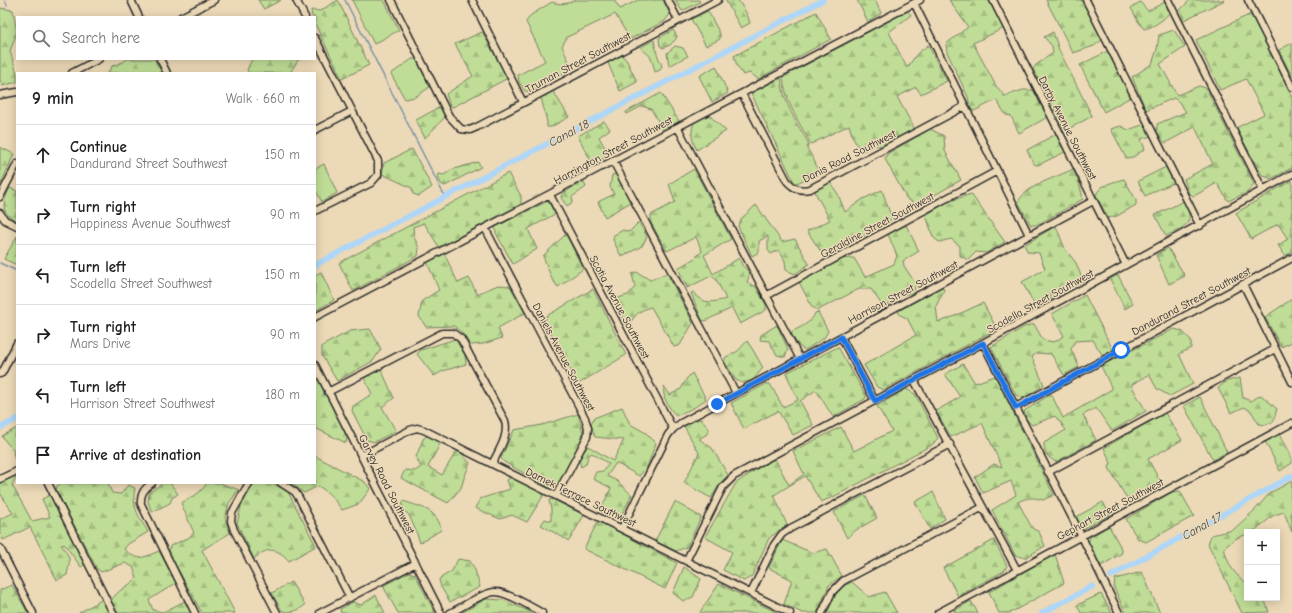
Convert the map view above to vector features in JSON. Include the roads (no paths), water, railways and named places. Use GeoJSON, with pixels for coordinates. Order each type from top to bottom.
{"type":"FeatureCollection","features":[{"type":"Feature","properties":{"kind":"street"},"geometry":{"type":"LineString","coordinates":[[131,0],[139,16]]}},
{"type":"Feature","properties":{"kind":"street"},"geometry":{"type":"LineString","coordinates":[[183,16],[214,0]]}},
{"type":"Feature","properties":{"kind":"street"},"geometry":{"type":"LineString","coordinates":[[296,0],[304,16]]}},
{"type":"Feature","properties":{"kind":"street","name":"Truman Street Southwest"},"geometry":{"type":"LineString","coordinates":[[391,0],[450,116],[461,129],[470,130],[718,0]]}},
{"type":"Feature","properties":{"kind":"street"},"geometry":{"type":"LineString","coordinates":[[472,0],[523,102]]}},
{"type":"Feature","properties":{"kind":"street"},"geometry":{"type":"LineString","coordinates":[[668,0],[678,20]]}},
{"type":"Feature","properties":{"kind":"street","name":"Harrington Street Southwest"},"geometry":{"type":"LineString","coordinates":[[316,317],[920,0]]}},
{"type":"Feature","properties":{"kind":"street","name":"Darby Avenue Southwest"},"geometry":{"type":"LineString","coordinates":[[992,0],[1126,265]]}},
{"type":"Feature","properties":{"kind":"street"},"geometry":{"type":"LineString","coordinates":[[1086,0],[1200,226]]}},
{"type":"Feature","properties":{"kind":"street"},"geometry":{"type":"LineString","coordinates":[[1168,0],[1263,190]]}},
{"type":"Feature","properties":{"kind":"street"},"geometry":{"type":"LineString","coordinates":[[1248,0],[1292,87]]}},
{"type":"Feature","properties":{"kind":"street"},"geometry":{"type":"LineString","coordinates":[[914,3],[1030,235]]}},
{"type":"Feature","properties":{"kind":"street"},"geometry":{"type":"LineString","coordinates":[[316,40],[378,162],[378,175],[372,183],[316,211]]}},
{"type":"Feature","properties":{"kind":"street"},"geometry":{"type":"LineString","coordinates":[[74,72],[97,60]]}},
{"type":"Feature","properties":{"kind":"street"},"geometry":{"type":"LineString","coordinates":[[160,60],[166,72]]}},
{"type":"Feature","properties":{"kind":"street"},"geometry":{"type":"LineString","coordinates":[[0,95],[16,92]]}},
{"type":"Feature","properties":{"kind":"street","name":"Danis Road Southwest"},"geometry":{"type":"LineString","coordinates":[[742,94],[788,181],[793,187],[801,191],[810,189],[965,106]]}},
{"type":"Feature","properties":{"kind":"street"},"geometry":{"type":"LineString","coordinates":[[316,129],[352,111]]}},
{"type":"Feature","properties":{"kind":"street"},"geometry":{"type":"LineString","coordinates":[[678,128],[800,359]]}},
{"type":"Feature","properties":{"kind":"street"},"geometry":{"type":"LineString","coordinates":[[613,161],[736,393]]}},
{"type":"Feature","properties":{"kind":"street"},"geometry":{"type":"LineString","coordinates":[[0,197],[16,166]]}},
{"type":"Feature","properties":{"kind":"street","name":"Geraldine Street Southwest"},"geometry":{"type":"LineString","coordinates":[[766,296],[997,171]]}},
{"type":"Feature","properties":{"kind":"street","name":"Scodella Street Southwest"},"geometry":{"type":"LineString","coordinates":[[686,561],[723,487],[734,476],[1200,226],[1292,174]]}},
{"type":"Feature","properties":{"kind":"street","name":"Scotia Avenue Southwest"},"geometry":{"type":"LineString","coordinates":[[550,195],[673,429]]}},
{"type":"Feature","properties":{"kind":"street","name":"Harrison Street Southwest"},"geometry":{"type":"LineString","coordinates":[[622,528],[668,435],[681,423],[1093,201]]}},
{"type":"Feature","properties":{"kind":"street"},"geometry":{"type":"LineString","coordinates":[[0,213],[5,220],[16,226]]}},
{"type":"Feature","properties":{"kind":"street","name":"Daniels Avenue Southwest"},"geometry":{"type":"LineString","coordinates":[[485,228],[585,418],[588,428],[587,437],[556,496]]}},
{"type":"Feature","properties":{"kind":"street","name":"Dandurand Street Southwest"},"geometry":{"type":"LineString","coordinates":[[1016,408],[1292,258]]}},
{"type":"Feature","properties":{"kind":"street"},"geometry":{"type":"LineString","coordinates":[[1243,284],[1292,382]]}},
{"type":"Feature","properties":{"kind":"street"},"geometry":{"type":"LineString","coordinates":[[328,392],[442,333],[453,333],[461,339],[505,421],[507,428],[505,438],[492,464]]}},
{"type":"Feature","properties":{"kind":"street"},"geometry":{"type":"LineString","coordinates":[[841,337],[875,401]]}},
{"type":"Feature","properties":{"kind":"street"},"geometry":{"type":"LineString","coordinates":[[983,343],[1119,613]]}},
{"type":"Feature","properties":{"kind":"street"},"geometry":{"type":"LineString","coordinates":[[1048,472],[1275,349]]}},
{"type":"Feature","properties":{"kind":"street"},"geometry":{"type":"LineString","coordinates":[[0,374],[15,351]]}},
{"type":"Feature","properties":{"kind":"street","name":"Garvey Road Southwest"},"geometry":{"type":"LineString","coordinates":[[316,366],[441,613]]}},
{"type":"Feature","properties":{"kind":"street"},"geometry":{"type":"LineString","coordinates":[[914,380],[1017,570]]}},
{"type":"Feature","properties":{"kind":"street","name":"Gephart Street Southwest"},"geometry":{"type":"LineString","coordinates":[[938,613],[1292,423]]}},
{"type":"Feature","properties":{"kind":"street","name":"Damek Terrace Southwest"},"geometry":{"type":"LineString","coordinates":[[361,456],[410,430],[417,428],[424,430],[790,613]]}},
{"type":"Feature","properties":{"kind":"street"},"geometry":{"type":"LineString","coordinates":[[751,593],[774,545],[782,534],[950,444]]}},
{"type":"Feature","properties":{"kind":"street"},"geometry":{"type":"LineString","coordinates":[[0,480],[16,472]]}},
{"type":"Feature","properties":{"kind":"street"},"geometry":{"type":"LineString","coordinates":[[48,484],[113,613]]}},
{"type":"Feature","properties":{"kind":"street"},"geometry":{"type":"LineString","coordinates":[[151,484],[144,489],[140,497],[141,504],[195,613]]}},
{"type":"Feature","properties":{"kind":"street"},"geometry":{"type":"LineString","coordinates":[[248,484],[232,513],[231,521],[234,530],[276,613]]}},
{"type":"Feature","properties":{"kind":"street"},"geometry":{"type":"LineString","coordinates":[[283,484],[295,492],[299,498],[350,598]]}},
{"type":"Feature","properties":{"kind":"street"},"geometry":{"type":"LineString","coordinates":[[822,613],[832,592],[843,581],[984,507]]}},
{"type":"Feature","properties":{"kind":"street"},"geometry":{"type":"LineString","coordinates":[[0,548],[33,613]]}},
{"type":"Feature","properties":{"kind":"street"},"geometry":{"type":"LineString","coordinates":[[320,613],[416,563]]}},
{"type":"Feature","properties":{"kind":"street"},"geometry":{"type":"LineString","coordinates":[[450,613],[488,593],[496,592],[506,594],[542,613]]}},
{"type":"Feature","properties":{"kind":"waterway"},"geometry":{"type":"LineString","coordinates":[[5,0],[7,5]]}},
{"type":"Feature","properties":{"kind":"waterway"},"geometry":{"type":"LineString","coordinates":[[345,0],[445,197]]}},
{"type":"Feature","properties":{"kind":"waterway","name":"Canal 18"},"geometry":{"type":"LineString","coordinates":[[316,264],[823,0]]}},
{"type":"Feature","properties":{"kind":"waterway"},"geometry":{"type":"LineString","coordinates":[[0,263],[16,271]]}},
{"type":"Feature","properties":{"kind":"waterway","name":"Canal 18"},"geometry":{"type":"LineString","coordinates":[[0,428],[16,420]]}},
{"type":"Feature","properties":{"kind":"waterway","name":"Canal 17"},"geometry":{"type":"LineString","coordinates":[[1111,576],[1292,476]]}},
{"type":"Feature","properties":{"kind":"waterway","name":"Canal 17"},"geometry":{"type":"LineString","coordinates":[[1042,613],[1093,586]]}}]}
